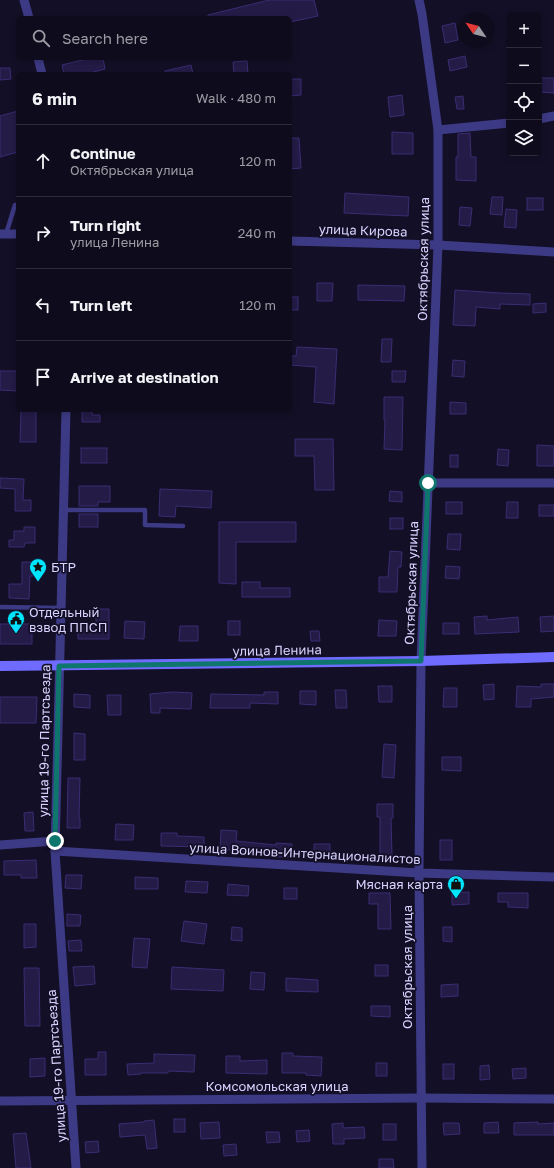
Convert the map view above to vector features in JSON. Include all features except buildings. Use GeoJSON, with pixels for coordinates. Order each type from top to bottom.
{"type":"FeatureCollection","features":[{"type":"Feature","properties":{"kind":"main road","name":"улица Ленина"},"geometry":{"type":"LineString","coordinates":[[0,666],[421,661],[554,657]]}},
{"type":"Feature","properties":{"kind":"street"},"geometry":{"type":"LineString","coordinates":[[24,0],[28,16]]}},
{"type":"Feature","properties":{"kind":"street","name":"Октябрьская улица"},"geometry":{"type":"LineString","coordinates":[[419,0],[438,130],[438,245],[421,661],[419,873],[422,1168]]}},
{"type":"Feature","properties":{"kind":"street"},"geometry":{"type":"LineString","coordinates":[[38,60],[42,72]]}},
{"type":"Feature","properties":{"kind":"street"},"geometry":{"type":"LineString","coordinates":[[542,118],[554,116]]}},
{"type":"Feature","properties":{"kind":"street"},"geometry":{"type":"LineString","coordinates":[[438,130],[506,123]]}},
{"type":"Feature","properties":{"kind":"street"},"geometry":{"type":"LineString","coordinates":[[3,234],[16,234]]}},
{"type":"Feature","properties":{"kind":"street","name":"улица Кирова"},"geometry":{"type":"LineString","coordinates":[[292,241],[438,245],[554,252]]}},
{"type":"Feature","properties":{"kind":"street","name":"улица 19-го Партсъезда"},"geometry":{"type":"LineString","coordinates":[[66,412],[55,851],[76,1168]]}},
{"type":"Feature","properties":{"kind":"street"},"geometry":{"type":"LineString","coordinates":[[428,483],[554,483]]}},
{"type":"Feature","properties":{"kind":"street"},"geometry":{"type":"LineString","coordinates":[[0,845],[55,841]]}},
{"type":"Feature","properties":{"kind":"street","name":"улица Воинов-Интернационалистов"},"geometry":{"type":"LineString","coordinates":[[55,851],[419,873],[554,877]]}},
{"type":"Feature","properties":{"kind":"street","name":"Комсомольская улица"},"geometry":{"type":"LineString","coordinates":[[0,1101],[554,1098]]}},
{"type":"Feature","properties":{"kind":"lane"},"geometry":{"type":"LineString","coordinates":[[3,234],[15,205]]}},
{"type":"Feature","properties":{"kind":"lane"},"geometry":{"type":"LineString","coordinates":[[63,510],[145,510],[145,526],[183,526]]}},
{"type":"Feature","properties":{"kind":"lane"},"geometry":{"type":"LineString","coordinates":[[0,608],[60,608]]}},
{"type":"Feature","properties":{"kind":"place","name":"БТР"},"geometry":{"type":"Point","coordinates":[38,582]}},
{"type":"Feature","properties":{"kind":"place","name":"Отдельный взвод ППСП"},"geometry":{"type":"Point","coordinates":[16,634]}},
{"type":"Feature","properties":{"kind":"place","name":"Мясная карта"},"geometry":{"type":"Point","coordinates":[456,899]}},
{"type":"Feature","properties":{"kind":"route"},"geometry":{"type":"LineString","coordinates":[[55,841],[59,666],[421,661],[428,483]]}}]}
